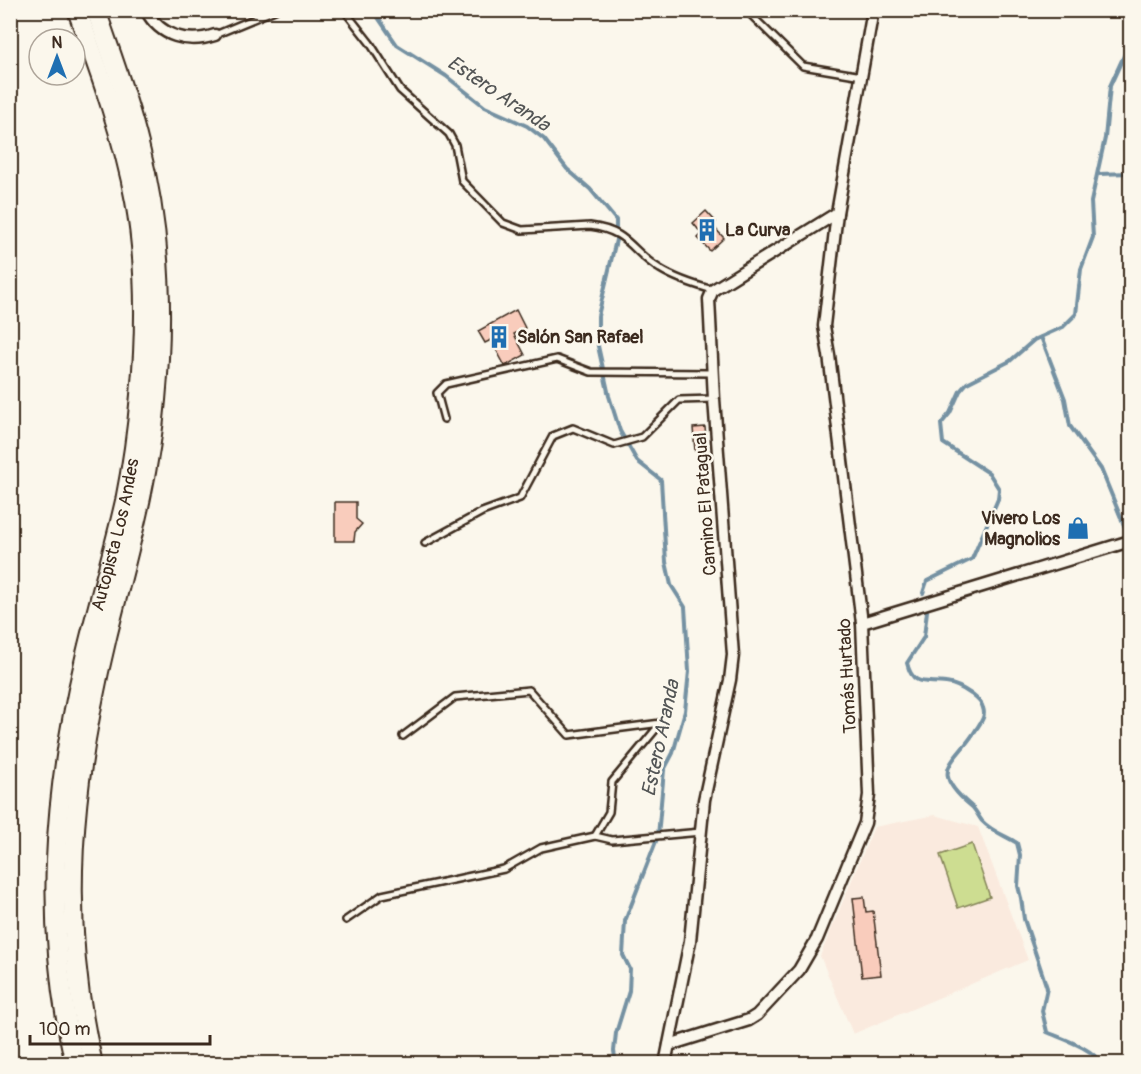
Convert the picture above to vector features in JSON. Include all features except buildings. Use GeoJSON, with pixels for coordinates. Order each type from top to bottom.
{"type":"FeatureCollection","features":[{"type":"Feature","properties":{"kind":"highway","name":"Autopista Los Andes"},"geometry":{"type":"LineString","coordinates":[[75,1064],[56,945],[54,892],[56,841],[63,777],[77,694],[115,544],[130,474],[140,394],[144,315],[139,227],[130,180],[108,97],[77,10]]}},
{"type":"Feature","properties":{"kind":"highway","name":"Autopista Los Andes"},"geometry":{"type":"LineString","coordinates":[[93,1064],[81,1006],[73,936],[71,870],[74,829],[91,711],[145,479],[156,399],[160,316],[156,232],[144,166],[125,94],[96,10]]}},
{"type":"Feature","properties":{"kind":"street"},"geometry":{"type":"LineString","coordinates":[[146,10],[162,29],[179,37],[197,39],[215,34]]}},
{"type":"Feature","properties":{"kind":"street"},"geometry":{"type":"LineString","coordinates":[[712,290],[837,213],[873,10]]}},
{"type":"Feature","properties":{"kind":"street","name":"Tomás Hurtado"},"geometry":{"type":"LineString","coordinates":[[669,1045],[737,1025],[757,1015],[799,970],[817,939],[865,823],[869,795],[862,623],[831,366],[824,326],[837,213]]}},
{"type":"Feature","properties":{"kind":"street","name":"Camino El Patagual"},"geometry":{"type":"LineString","coordinates":[[665,1064],[690,941],[705,800],[733,655],[714,399],[709,299],[712,290]]}},
{"type":"Feature","properties":{"kind":"street"},"geometry":{"type":"LineString","coordinates":[[862,623],[1131,541]]}},
{"type":"Feature","properties":{"kind":"lane"},"geometry":{"type":"LineString","coordinates":[[215,34],[274,10]]}},
{"type":"Feature","properties":{"kind":"lane"},"geometry":{"type":"LineString","coordinates":[[344,10],[370,43],[400,90],[449,134],[455,145],[462,180],[503,223],[522,230],[590,226],[619,234],[659,269],[712,290]]}},
{"type":"Feature","properties":{"kind":"lane"},"geometry":{"type":"LineString","coordinates":[[746,10],[803,66],[862,76]]}},
{"type":"Feature","properties":{"kind":"lane"},"geometry":{"type":"LineString","coordinates":[[444,418],[437,393],[446,384],[557,359],[591,372],[713,373]]}},
{"type":"Feature","properties":{"kind":"lane"},"geometry":{"type":"LineString","coordinates":[[425,543],[482,512],[520,498],[553,436],[573,428],[614,445],[642,437],[680,400],[714,399]]}},
{"type":"Feature","properties":{"kind":"lane"},"geometry":{"type":"LineString","coordinates":[[403,736],[455,697],[529,690],[569,735],[662,723],[612,782],[609,812],[595,836]]}},
{"type":"Feature","properties":{"kind":"lane"},"geometry":{"type":"LineString","coordinates":[[346,920],[382,895],[504,869],[541,848],[595,836],[612,840],[701,832]]}},
{"type":"Feature","properties":{"kind":"shaded area"},"geometry":{"type":"Polygon","coordinates":[[[935,815],[978,827],[1028,960],[853,1034],[820,956],[874,827],[935,815]]]}},
{"type":"Feature","properties":{"kind":"green space"},"geometry":{"type":"Polygon","coordinates":[[[972,844],[990,897],[958,908],[940,855],[972,844]]]}},
{"type":"Feature","properties":{"kind":"waterway","name":"Estero Aranda"},"geometry":{"type":"LineString","coordinates":[[373,10],[397,45],[446,76],[485,107],[527,126],[544,139],[567,169],[590,189],[616,220],[616,240],[598,316],[598,346],[609,396],[620,431],[637,461],[661,480],[666,562],[671,585],[685,607],[689,671],[685,711],[673,753],[664,770],[658,836],[625,921],[623,955],[630,969],[629,991],[616,1033],[614,1051],[616,1064]]}},
{"type":"Feature","properties":{"kind":"waterway"},"geometry":{"type":"LineString","coordinates":[[923,593],[927,581],[972,559],[998,499],[999,489],[989,473],[943,443],[941,424],[967,383],[1010,361],[1034,340],[1063,327],[1076,314],[1081,269],[1093,237],[1091,202],[1105,138],[1110,86],[1127,49],[1130,31]]}},
{"type":"Feature","properties":{"kind":"waterway"},"geometry":{"type":"LineString","coordinates":[[1099,174],[1130,173]]}},
{"type":"Feature","properties":{"kind":"waterway"},"geometry":{"type":"LineString","coordinates":[[1041,337],[1065,399],[1070,426],[1101,469],[1126,530],[1130,558]]}},
{"type":"Feature","properties":{"kind":"waterway"},"geometry":{"type":"LineString","coordinates":[[927,611],[924,637],[907,663],[910,671],[917,680],[949,684],[962,689],[978,700],[984,711],[980,723],[949,766],[950,783],[986,825],[1017,843],[1020,855],[1018,886],[1024,919],[1047,988],[1042,1011],[1047,1032],[1085,1049],[1101,1064]]}},
{"type":"Feature","properties":{"kind":"place","name":"La Curva"},"geometry":{"type":"Point","coordinates":[707,230]}},
{"type":"Feature","properties":{"kind":"place","name":"Salón San Rafael"},"geometry":{"type":"Point","coordinates":[499,337]}},
{"type":"Feature","properties":{"kind":"place","name":"Vivero Los Magnolios"},"geometry":{"type":"Point","coordinates":[1078,528]}}]}
